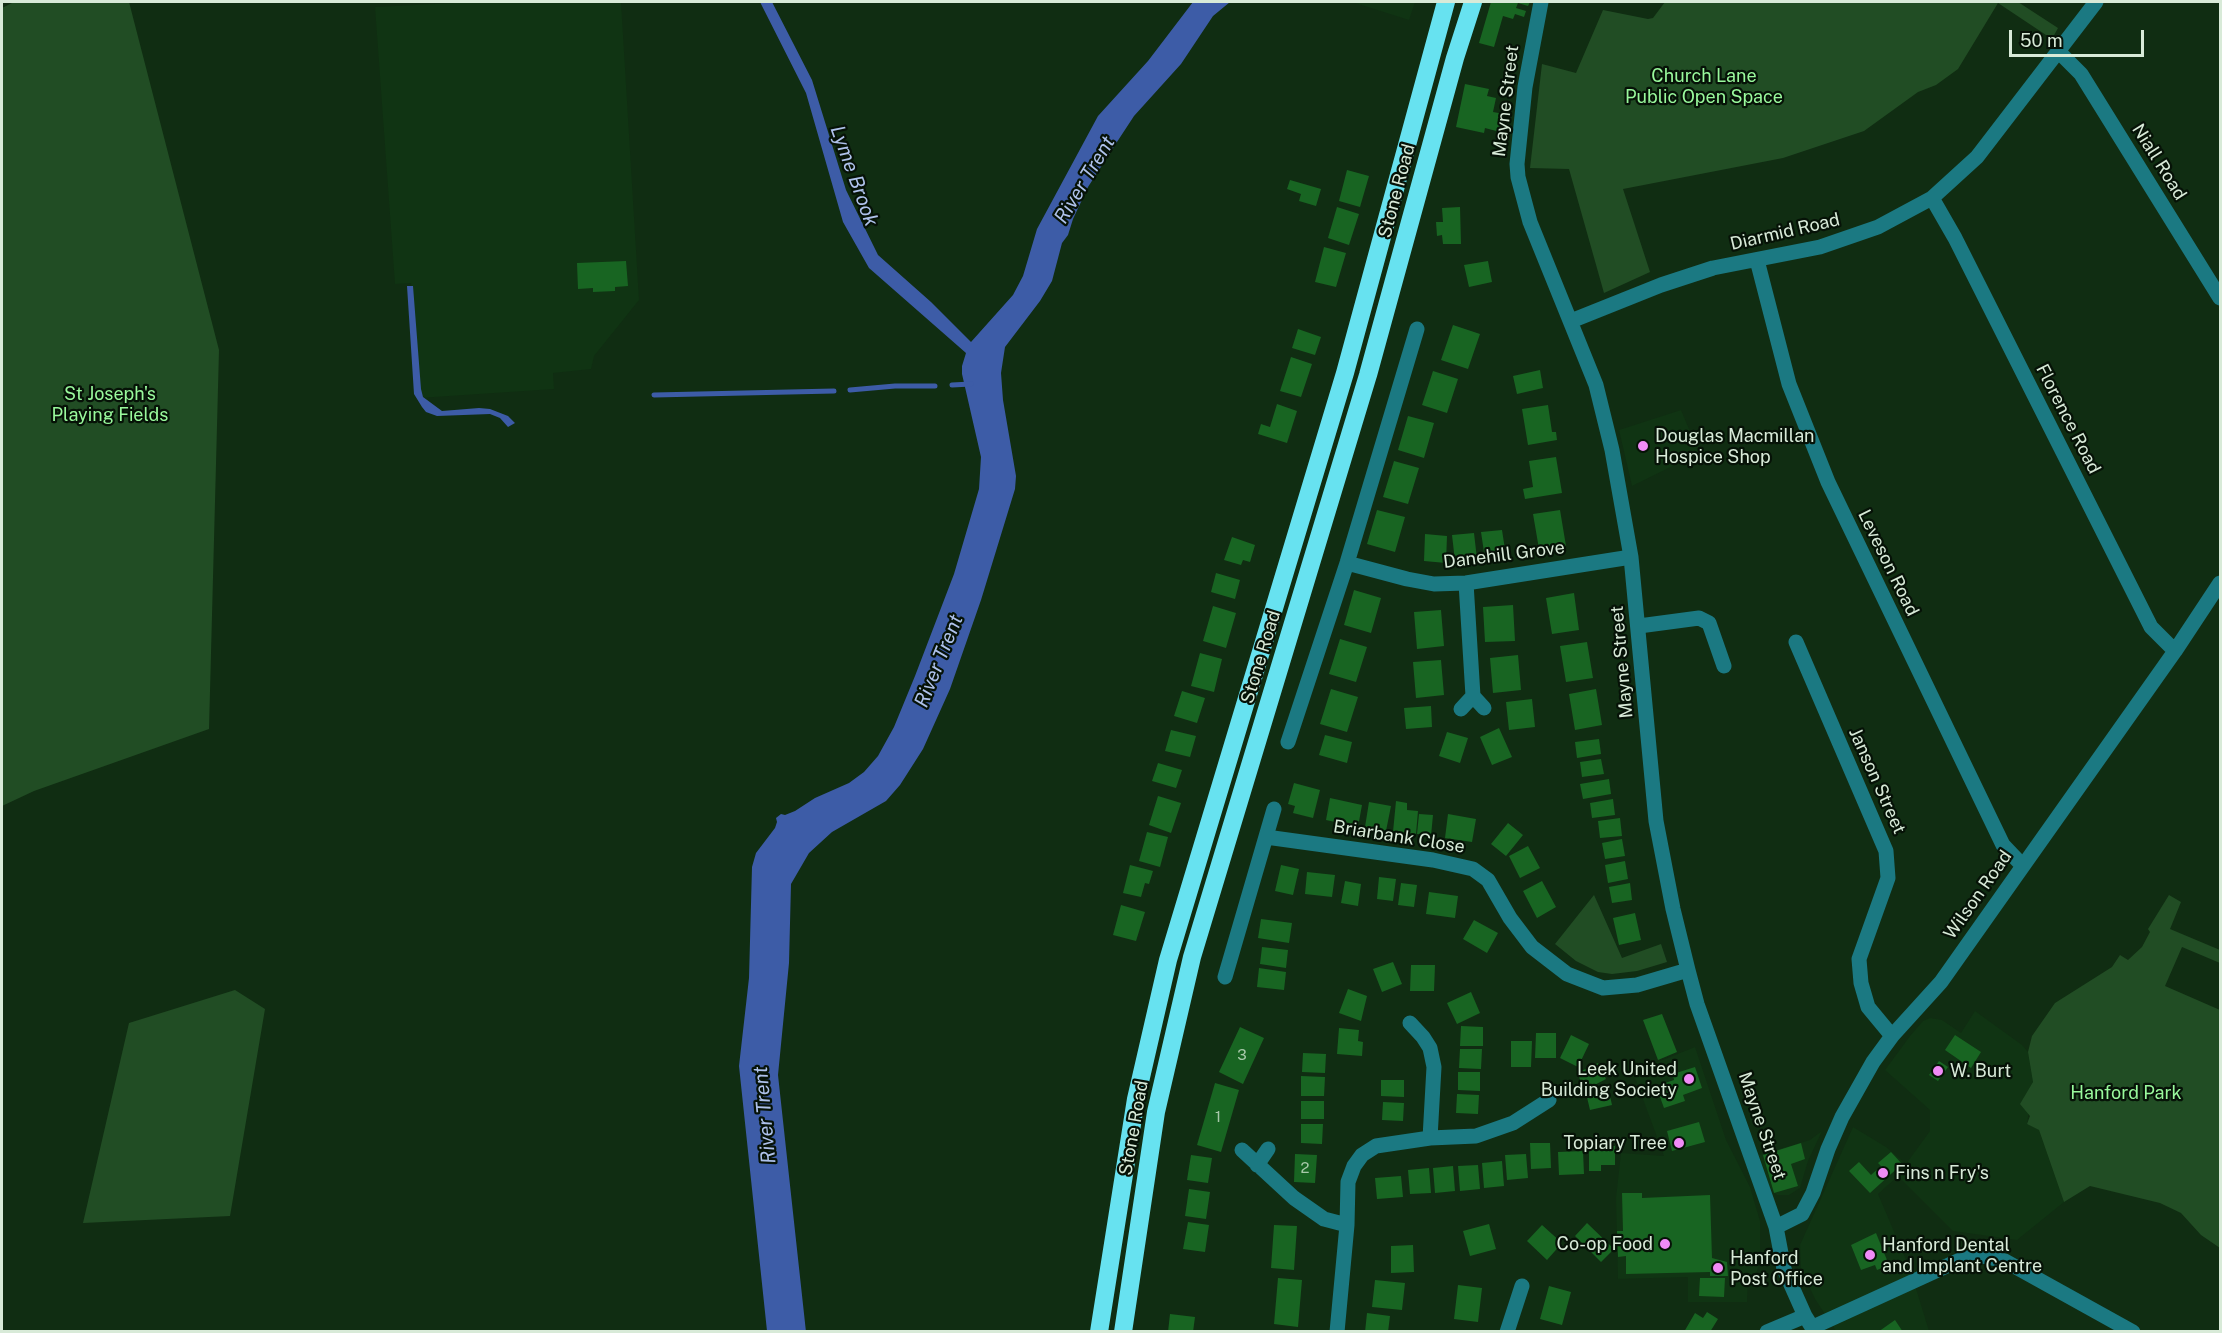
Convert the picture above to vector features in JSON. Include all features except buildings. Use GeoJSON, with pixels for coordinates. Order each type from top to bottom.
{"type":"FeatureCollection","features":[{"type":"Feature","properties":{"kind":"highway","name":"Stone Road"},"geometry":{"type":"LineString","coordinates":[[1099,1332],[1136,1099],[1168,960],[1345,373],[1446,2]]}},
{"type":"Feature","properties":{"kind":"highway","name":"Stone Road"},"geometry":{"type":"LineString","coordinates":[[1123,1332],[1156,1112],[1192,957],[1368,375],[1455,58],[1473,2]]}},
{"type":"Feature","properties":{"kind":"highway"},"geometry":{"type":"LineString","coordinates":[[1113,1241],[1136,1242]]}},
{"type":"Feature","properties":{"kind":"street","name":"Mayne Street"},"geometry":{"type":"LineString","coordinates":[[1541,2],[1525,87],[1517,164],[1518,177],[1530,222],[1596,385],[1612,450],[1631,557],[1656,821],[1673,909],[1688,970],[1776,1227],[1784,1269],[1811,1325]]}},
{"type":"Feature","properties":{"kind":"street","name":"Diarmid Road"},"geometry":{"type":"LineString","coordinates":[[1571,321],[1661,285],[1713,268],[1821,248],[1868,231],[1932,198],[1977,157],[2096,2]]}},
{"type":"Feature","properties":{"kind":"street","name":"Niall Road"},"geometry":{"type":"LineString","coordinates":[[2059,52],[2081,74],[2220,298]]}},
{"type":"Feature","properties":{"kind":"street","name":"Florence Road"},"geometry":{"type":"LineString","coordinates":[[1932,198],[2151,627],[2175,651]]}},
{"type":"Feature","properties":{"kind":"street","name":"Leveson Road"},"geometry":{"type":"LineString","coordinates":[[1757,260],[1789,384],[1828,482],[2003,845],[2022,866]]}},
{"type":"Feature","properties":{"kind":"street"},"geometry":{"type":"LineString","coordinates":[[1294,738],[1419,336]]}},
{"type":"Feature","properties":{"kind":"street","name":"Danehill Grove"},"geometry":{"type":"LineString","coordinates":[[1347,563],[1434,584],[1466,583],[1631,557]]}},
{"type":"Feature","properties":{"kind":"street"},"geometry":{"type":"LineString","coordinates":[[1466,583],[1473,696],[1484,708]]}},
{"type":"Feature","properties":{"kind":"street","name":"Wilson Road"},"geometry":{"type":"LineString","coordinates":[[1776,1227],[1802,1214],[1842,1117],[1873,1062],[1892,1036],[1941,982],[2175,651],[2220,583]]}},
{"type":"Feature","properties":{"kind":"street"},"geometry":{"type":"LineString","coordinates":[[1639,626],[1699,618],[1709,623],[1724,666]]}},
{"type":"Feature","properties":{"kind":"street","name":"Janson Street"},"geometry":{"type":"LineString","coordinates":[[1796,642],[1886,851],[1888,878],[1859,958],[1861,983],[1868,1007],[1892,1036]]}},
{"type":"Feature","properties":{"kind":"street"},"geometry":{"type":"LineString","coordinates":[[1461,709],[1473,696]]}},
{"type":"Feature","properties":{"kind":"street"},"geometry":{"type":"LineString","coordinates":[[1225,977],[1274,810]]}},
{"type":"Feature","properties":{"kind":"street","name":"Briarbank Close"},"geometry":{"type":"LineString","coordinates":[[1266,837],[1433,860],[1473,869],[1488,880],[1510,918],[1532,947],[1566,974],[1603,988],[1637,985],[1688,970]]}},
{"type":"Feature","properties":{"kind":"street"},"geometry":{"type":"LineString","coordinates":[[1410,1023],[1424,1037],[1430,1048],[1434,1067],[1430,1138]]}},
{"type":"Feature","properties":{"kind":"street"},"geometry":{"type":"LineString","coordinates":[[1337,1332],[1347,1225],[1348,1182],[1354,1166],[1362,1155],[1377,1146],[1430,1138],[1476,1136],[1513,1123],[1549,1100]]}},
{"type":"Feature","properties":{"kind":"street"},"geometry":{"type":"LineString","coordinates":[[1257,1165],[1268,1149]]}},
{"type":"Feature","properties":{"kind":"street"},"geometry":{"type":"LineString","coordinates":[[1242,1150],[1294,1198],[1324,1219],[1347,1225]]}},
{"type":"Feature","properties":{"kind":"street"},"geometry":{"type":"LineString","coordinates":[[1767,1332],[1811,1325],[1973,1254],[2005,1261],[2133,1332]]}},
{"type":"Feature","properties":{"kind":"street"},"geometry":{"type":"LineString","coordinates":[[1507,1332],[1522,1287]]}},
{"type":"Feature","properties":{"kind":"shaded area"},"geometry":{"type":"Polygon","coordinates":[[[474,2],[621,2],[639,300],[594,356],[591,369],[553,373],[554,389],[419,398],[411,283],[395,284],[375,7],[474,2]]]}},
{"type":"Feature","properties":{"kind":"shaded area"},"geometry":{"type":"Polygon","coordinates":[[[1352,2],[1415,2],[1409,20],[1352,2]]]}},
{"type":"Feature","properties":{"kind":"shaded area"},"geometry":{"type":"Polygon","coordinates":[[[1681,410],[1699,453],[1632,486],[1619,430],[1681,410]]]}},
{"type":"Feature","properties":{"kind":"shaded area"},"geometry":{"type":"Polygon","coordinates":[[[1975,1011],[2022,1045],[2028,1052],[2033,1082],[2027,1124],[2039,1130],[2064,1202],[2017,1240],[1953,1231],[1898,1176],[1878,1194],[1910,1269],[1929,1331],[1836,1331],[1815,1299],[1801,1268],[1800,1245],[1853,1127],[1886,1147],[1906,1164],[1930,1131],[1930,1110],[1885,1070],[1910,1036],[1923,1021],[1930,1018],[1942,1020],[1961,1033],[1975,1011]]]}},
{"type":"Feature","properties":{"kind":"shaded area"},"geometry":{"type":"Polygon","coordinates":[[[1695,1047],[1726,1140],[1750,1187],[1760,1221],[1760,1260],[1755,1278],[1748,1278],[1747,1302],[1688,1302],[1688,1277],[1618,1279],[1616,1198],[1621,1153],[1664,1156],[1633,1072],[1695,1047]]]}},
{"type":"Feature","properties":{"kind":"shaded area"},"geometry":{"type":"Polygon","coordinates":[[[1822,1131],[1808,1161],[1800,1188],[1789,1195],[1777,1195],[1770,1188],[1759,1155],[1810,1140],[1822,1131]]]}},
{"type":"Feature","properties":{"kind":"green space","name":"St Joseph's Playing Fields"},"geometry":{"type":"Polygon","coordinates":[[[14,2],[129,2],[219,350],[209,729],[34,791],[2,806],[2,8],[14,2]]]}},
{"type":"Feature","properties":{"kind":"green space","name":"Church Lane Public Open Space"},"geometry":{"type":"Polygon","coordinates":[[[1665,2],[2018,2],[2058,28],[2052,39],[1998,3],[1958,69],[1936,85],[1918,92],[1864,131],[1783,158],[1623,189],[1650,272],[1604,293],[1569,169],[1530,168],[1542,64],[1576,73],[1603,10],[1648,19],[1653,18],[1665,2]]]}},
{"type":"Feature","properties":{"kind":"green space"},"geometry":{"type":"Polygon","coordinates":[[[1594,895],[1622,958],[1661,944],[1667,962],[1637,971],[1612,974],[1598,972],[1576,961],[1555,944],[1594,895]]]}},
{"type":"Feature","properties":{"kind":"green space","name":"Hanford Park"},"geometry":{"type":"Polygon","coordinates":[[[2169,895],[2181,902],[2170,929],[2220,950],[2220,963],[2182,947],[2165,986],[2220,1010],[2220,1248],[2201,1235],[2181,1213],[2160,1203],[2090,1186],[2064,1202],[2039,1130],[2027,1124],[2030,1116],[2020,1104],[2033,1082],[2028,1052],[2032,1036],[2055,1003],[2112,967],[2120,955],[2128,960],[2142,947],[2150,932],[2148,929],[2169,895]]]}},
{"type":"Feature","properties":{"kind":"green space"},"geometry":{"type":"Polygon","coordinates":[[[235,990],[265,1009],[230,1216],[83,1223],[129,1023],[235,990]]]}},
{"type":"Feature","properties":{"kind":"water","name":"River Trent"},"geometry":{"type":"Polygon","coordinates":[[[760,2],[772,2],[812,80],[846,190],[878,255],[931,302],[971,342],[1013,295],[1023,276],[1037,229],[1098,116],[1148,61],[1193,2],[1230,2],[1213,16],[1181,64],[1134,116],[1115,145],[1088,187],[1073,219],[1068,235],[1062,243],[1052,281],[1040,301],[1005,347],[1001,373],[1003,400],[1016,476],[1015,489],[981,600],[950,689],[923,749],[900,785],[886,801],[832,832],[809,853],[791,884],[789,963],[778,1075],[806,1332],[767,1331],[739,1066],[749,978],[752,867],[756,853],[775,828],[776,818],[781,814],[785,815],[795,811],[815,798],[849,783],[864,772],[878,756],[894,727],[954,574],[979,489],[981,457],[962,374],[966,353],[869,268],[843,222],[806,93],[760,2]]]}},
{"type":"Feature","properties":{"kind":"water"},"geometry":{"type":"Polygon","coordinates":[[[407,286],[413,286],[423,397],[442,411],[490,409],[508,416],[515,423],[508,427],[500,418],[490,414],[437,416],[426,412],[422,407],[414,394],[407,286]]]}},
{"type":"Feature","properties":{"kind":"waterway"},"geometry":{"type":"LineString","coordinates":[[952,385],[971,384]]}},
{"type":"Feature","properties":{"kind":"waterway"},"geometry":{"type":"LineString","coordinates":[[850,390],[895,386],[935,386]]}},
{"type":"Feature","properties":{"kind":"waterway"},"geometry":{"type":"LineString","coordinates":[[654,395],[834,391]]}},
{"type":"Feature","properties":{"kind":"place","name":"Douglas Macmillan Hospice Shop"},"geometry":{"type":"Point","coordinates":[1643,446]}},
{"type":"Feature","properties":{"kind":"place","name":"W. Burt"},"geometry":{"type":"Point","coordinates":[1938,1071]}},
{"type":"Feature","properties":{"kind":"place","name":"Leek United Building Society"},"geometry":{"type":"Point","coordinates":[1689,1079]}},
{"type":"Feature","properties":{"kind":"place","name":"Topiary Tree"},"geometry":{"type":"Point","coordinates":[1679,1143]}},
{"type":"Feature","properties":{"kind":"place","name":"Fins n Fry's"},"geometry":{"type":"Point","coordinates":[1883,1173]}},
{"type":"Feature","properties":{"kind":"place","name":"Co-op Food"},"geometry":{"type":"Point","coordinates":[1665,1244]}},
{"type":"Feature","properties":{"kind":"place","name":"Hanford Dental and Implant Centre"},"geometry":{"type":"Point","coordinates":[1870,1255]}},
{"type":"Feature","properties":{"kind":"place","name":"Hanford Post Office"},"geometry":{"type":"Point","coordinates":[1718,1268]}},
{"type":"Feature","properties":{"kind":"water label","name":"Lyme Brook"},"geometry":{"type":"Point","coordinates":[854,176]}}]}
